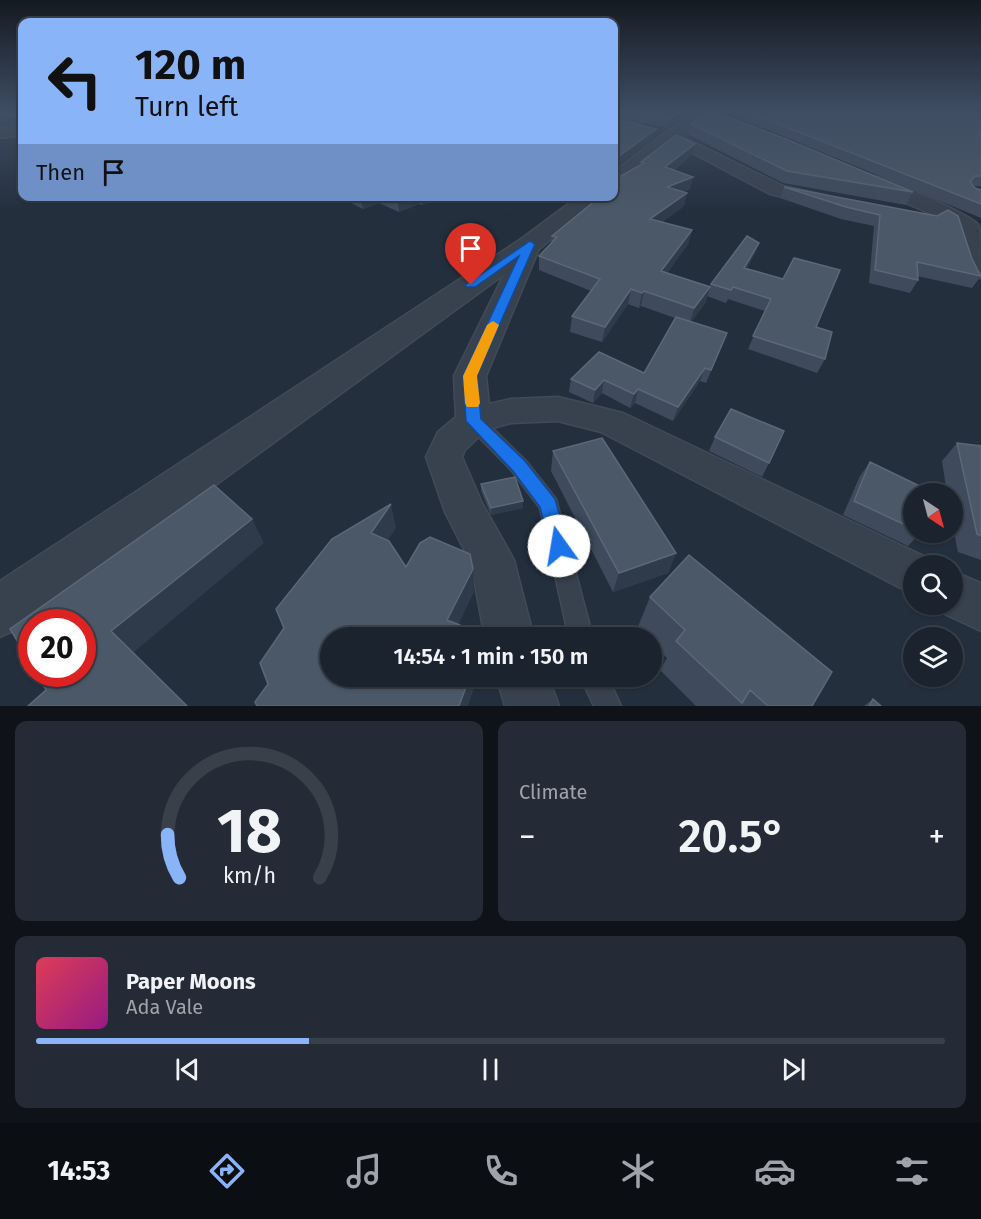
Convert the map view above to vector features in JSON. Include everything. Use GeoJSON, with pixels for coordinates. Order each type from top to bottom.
{"type":"FeatureCollection","features":[{"type":"Feature","properties":{"kind":"street"},"geometry":{"type":"LineString","coordinates":[[618,175],[660,145]]}},
{"type":"Feature","properties":{"kind":"street"},"geometry":{"type":"LineString","coordinates":[[689,145],[777,190],[837,203]]}},
{"type":"Feature","properties":{"kind":"street"},"geometry":{"type":"LineString","coordinates":[[860,176],[975,227]]}},
{"type":"Feature","properties":{"kind":"street"},"geometry":{"type":"LineString","coordinates":[[0,611],[530,244],[586,201]]}},
{"type":"Feature","properties":{"kind":"street"},"geometry":{"type":"LineString","coordinates":[[900,214],[975,227]]}},
{"type":"Feature","properties":{"kind":"street"},"geometry":{"type":"LineString","coordinates":[[975,227],[978,271]]}},
{"type":"Feature","properties":{"kind":"street"},"geometry":{"type":"LineString","coordinates":[[474,421],[470,376],[530,244]]}},
{"type":"Feature","properties":{"kind":"street"},"geometry":{"type":"LineString","coordinates":[[507,627],[492,560],[465,512],[444,457],[451,442],[474,421],[511,411],[558,409],[611,422],[903,568]]}},
{"type":"Feature","properties":{"kind":"street"},"geometry":{"type":"LineString","coordinates":[[526,687],[532,706]]}},
{"type":"Feature","properties":{"kind":"lane"},"geometry":{"type":"LineString","coordinates":[[474,421],[519,466],[549,505],[578,627]]}},
{"type":"Feature","properties":{"kind":"lane"},"geometry":{"type":"LineString","coordinates":[[598,687],[608,706]]}},
{"type":"Feature","properties":{"kind":"building"},"geometry":{"type":"Polygon","coordinates":[[[618,145],[634,145],[618,157],[618,145]]]}},
{"type":"Feature","properties":{"kind":"building"},"geometry":{"type":"Polygon","coordinates":[[[663,145],[694,145],[665,167],[693,177],[667,187],[687,193],[650,219],[692,230],[661,271],[710,287],[694,308],[644,291],[642,293],[631,289],[605,327],[572,316],[600,279],[539,256],[557,237],[552,236],[595,201],[618,201],[618,178],[644,163],[641,162],[663,145]]]}},
{"type":"Feature","properties":{"kind":"building"},"geometry":{"type":"Polygon","coordinates":[[[734,145],[800,145],[913,192],[787,171],[734,145]]]}},
{"type":"Feature","properties":{"kind":"building"},"geometry":{"type":"Polygon","coordinates":[[[831,145],[981,145],[981,176],[975,176],[970,182],[975,188],[981,190],[981,204],[831,145]]]}},
{"type":"Feature","properties":{"kind":"building"},"geometry":{"type":"Polygon","coordinates":[[[784,187],[937,216],[948,210],[958,216],[972,259],[981,276],[917,262],[918,280],[875,270],[880,215],[846,207],[784,187]]]}},
{"type":"Feature","properties":{"kind":"building"},"geometry":{"type":"Polygon","coordinates":[[[747,236],[759,243],[744,268],[783,279],[794,258],[840,270],[816,327],[832,332],[825,359],[753,336],[771,299],[733,287],[731,290],[711,284],[747,236]]]}},
{"type":"Feature","properties":{"kind":"building"},"geometry":{"type":"Polygon","coordinates":[[[676,317],[727,333],[711,370],[705,368],[678,407],[638,389],[634,394],[604,380],[595,390],[571,379],[599,352],[644,373],[676,317]]]}},
{"type":"Feature","properties":{"kind":"building"},"geometry":{"type":"Polygon","coordinates":[[[731,409],[784,431],[769,463],[715,437],[731,409]]]}},
{"type":"Feature","properties":{"kind":"building"},"geometry":{"type":"Polygon","coordinates":[[[602,438],[676,553],[619,573],[553,451],[602,438]]]}},
{"type":"Feature","properties":{"kind":"building"},"geometry":{"type":"Polygon","coordinates":[[[957,443],[981,446],[981,536],[977,534],[957,443]]]}},
{"type":"Feature","properties":{"kind":"building"},"geometry":{"type":"Polygon","coordinates":[[[870,462],[913,483],[903,483],[903,524],[854,501],[870,462]]]}},
{"type":"Feature","properties":{"kind":"building"},"geometry":{"type":"Polygon","coordinates":[[[515,477],[523,501],[491,508],[481,484],[515,477]]]}},
{"type":"Feature","properties":{"kind":"building"},"geometry":{"type":"Polygon","coordinates":[[[214,485],[252,519],[111,631],[187,706],[28,706],[46,690],[44,687],[96,687],[96,609],[38,609],[214,485]]]}},
{"type":"Feature","properties":{"kind":"building"},"geometry":{"type":"Polygon","coordinates":[[[391,504],[371,533],[389,541],[406,567],[420,543],[430,537],[470,554],[473,569],[447,620],[465,627],[320,627],[320,687],[466,687],[459,706],[257,706],[255,702],[268,684],[260,663],[284,628],[276,609],[332,539],[391,504]]]}},
{"type":"Feature","properties":{"kind":"building"},"geometry":{"type":"Polygon","coordinates":[[[689,555],[832,672],[812,706],[768,706],[750,690],[742,703],[676,641],[685,630],[650,597],[689,555]]]}},
{"type":"Feature","properties":{"kind":"building"},"geometry":{"type":"Polygon","coordinates":[[[18,623],[18,642],[10,629],[18,623]]]}},
{"type":"Feature","properties":{"kind":"building"},"geometry":{"type":"Polygon","coordinates":[[[873,699],[881,706],[869,706],[873,699]]]}},
{"type":"Feature","properties":{"kind":"slow traffic"},"geometry":{"type":"LineString","coordinates":[[472,403],[470,376],[493,325]]}},
{"type":"Feature","properties":{"kind":"route"},"geometry":{"type":"LineString","coordinates":[[471,285],[530,244],[470,376],[474,421],[519,466],[549,505],[559,546]]}}]}
